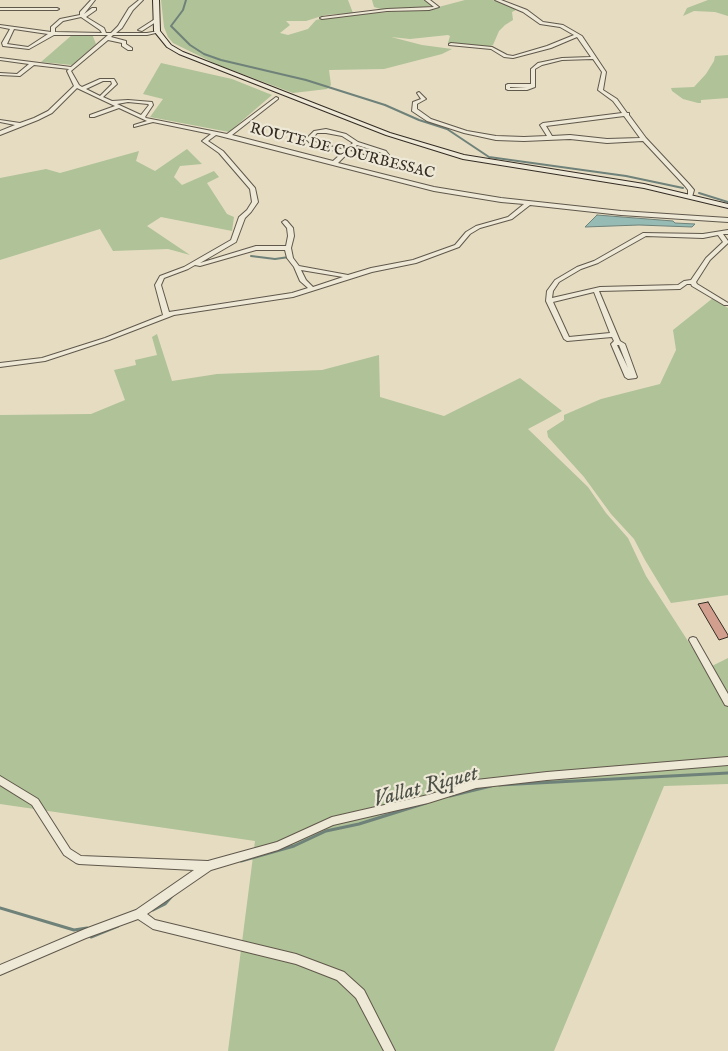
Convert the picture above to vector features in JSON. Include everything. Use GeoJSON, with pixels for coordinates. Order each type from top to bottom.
{"type":"FeatureCollection","features":[{"type":"Feature","properties":{"kind":"street"},"geometry":{"type":"LineString","coordinates":[[83,16],[84,8],[93,0]]}},
{"type":"Feature","properties":{"kind":"street"},"geometry":{"type":"LineString","coordinates":[[80,87],[69,71],[115,33],[127,19],[131,9],[141,0]]}},
{"type":"Feature","properties":{"kind":"street"},"geometry":{"type":"LineString","coordinates":[[156,0],[159,34],[169,46],[181,54],[429,148],[463,157],[635,185],[728,206]]}},
{"type":"Feature","properties":{"kind":"street"},"geometry":{"type":"LineString","coordinates":[[322,18],[387,10],[429,9],[437,6],[427,0]]}},
{"type":"Feature","properties":{"kind":"street"},"geometry":{"type":"LineString","coordinates":[[497,0],[525,11],[542,22],[561,26],[583,40],[593,58],[604,72],[600,90],[615,100],[627,114],[644,139],[691,190],[690,196]]}},
{"type":"Feature","properties":{"kind":"street"},"geometry":{"type":"LineString","coordinates":[[0,16],[1,8],[57,9]]}},
{"type":"Feature","properties":{"kind":"street"},"geometry":{"type":"LineString","coordinates":[[12,29],[6,37],[5,45],[29,48],[53,31],[62,20],[83,16],[94,10]]}},
{"type":"Feature","properties":{"kind":"street"},"geometry":{"type":"LineString","coordinates":[[83,16],[102,29],[104,33]]}},
{"type":"Feature","properties":{"kind":"street"},"geometry":{"type":"LineString","coordinates":[[140,30],[157,20]]}},
{"type":"Feature","properties":{"kind":"street"},"geometry":{"type":"LineString","coordinates":[[44,23],[53,31]]}},
{"type":"Feature","properties":{"kind":"street"},"geometry":{"type":"LineString","coordinates":[[0,26],[12,29],[159,34]]}},
{"type":"Feature","properties":{"kind":"street"},"geometry":{"type":"LineString","coordinates":[[115,33],[140,30],[159,34]]}},
{"type":"Feature","properties":{"kind":"street"},"geometry":{"type":"LineString","coordinates":[[97,33],[96,40],[99,45]]}},
{"type":"Feature","properties":{"kind":"street"},"geometry":{"type":"LineString","coordinates":[[450,44],[492,48],[506,56],[513,56],[531,53],[578,36]]}},
{"type":"Feature","properties":{"kind":"street"},"geometry":{"type":"LineString","coordinates":[[107,38],[124,42],[124,45],[130,49]]}},
{"type":"Feature","properties":{"kind":"street"},"geometry":{"type":"LineString","coordinates":[[533,86],[534,69],[540,64],[562,59],[593,58]]}},
{"type":"Feature","properties":{"kind":"street"},"geometry":{"type":"LineString","coordinates":[[0,59],[72,68]]}},
{"type":"Feature","properties":{"kind":"street"},"geometry":{"type":"LineString","coordinates":[[0,74],[18,75],[33,64]]}},
{"type":"Feature","properties":{"kind":"street"},"geometry":{"type":"LineString","coordinates":[[0,133],[54,109],[80,87],[102,80],[112,80],[115,84],[100,98]]}},
{"type":"Feature","properties":{"kind":"street","name":"ROUTE DE COURBESSAC"},"geometry":{"type":"LineString","coordinates":[[80,87],[118,107],[153,121],[216,133],[434,190],[621,213],[728,220]]}},
{"type":"Feature","properties":{"kind":"street"},"geometry":{"type":"LineString","coordinates":[[419,93],[424,99],[415,103],[414,110],[441,125],[496,138],[570,137],[607,141],[644,139]]}},
{"type":"Feature","properties":{"kind":"street"},"geometry":{"type":"LineString","coordinates":[[228,136],[276,98]]}},
{"type":"Feature","properties":{"kind":"street"},"geometry":{"type":"LineString","coordinates":[[110,103],[128,101],[150,103],[151,105],[142,117]]}},
{"type":"Feature","properties":{"kind":"street"},"geometry":{"type":"LineString","coordinates":[[92,116],[118,107]]}},
{"type":"Feature","properties":{"kind":"street"},"geometry":{"type":"LineString","coordinates":[[550,137],[543,125],[627,114]]}},
{"type":"Feature","properties":{"kind":"street"},"geometry":{"type":"LineString","coordinates":[[0,121],[21,125]]}},
{"type":"Feature","properties":{"kind":"street"},"geometry":{"type":"LineString","coordinates":[[136,126],[153,121]]}},
{"type":"Feature","properties":{"kind":"street"},"geometry":{"type":"LineString","coordinates":[[326,131],[344,135],[356,144],[384,152],[386,155],[380,160],[374,160],[346,152],[313,143],[309,139],[316,132],[326,131]]}},
{"type":"Feature","properties":{"kind":"street"},"geometry":{"type":"LineString","coordinates":[[186,268],[234,241],[242,217],[255,202],[254,189],[221,152],[205,141],[216,133]]}},
{"type":"Feature","properties":{"kind":"street"},"geometry":{"type":"LineString","coordinates":[[334,163],[356,144]]}},
{"type":"Feature","properties":{"kind":"street"},"geometry":{"type":"LineString","coordinates":[[0,365],[43,360],[107,339],[167,316],[293,294],[351,276],[414,262],[457,246],[468,234],[478,227],[510,218],[529,203]]}},
{"type":"Feature","properties":{"kind":"street"},"geometry":{"type":"LineString","coordinates":[[285,222],[290,228],[291,236],[288,248],[290,258],[304,281],[312,289]]}},
{"type":"Feature","properties":{"kind":"street"},"geometry":{"type":"LineString","coordinates":[[615,338],[567,339],[550,301],[550,291],[557,282],[587,264],[596,262],[639,236],[651,233],[691,236],[728,232]]}},
{"type":"Feature","properties":{"kind":"street"},"geometry":{"type":"LineString","coordinates":[[694,282],[708,259],[726,242],[719,234]]}},
{"type":"Feature","properties":{"kind":"street"},"geometry":{"type":"LineString","coordinates":[[234,241],[243,252]]}},
{"type":"Feature","properties":{"kind":"street"},"geometry":{"type":"LineString","coordinates":[[167,316],[158,285],[162,277],[186,268],[256,248],[288,248]]}},
{"type":"Feature","properties":{"kind":"street"},"geometry":{"type":"LineString","coordinates":[[297,267],[351,276]]}},
{"type":"Feature","properties":{"kind":"street"},"geometry":{"type":"LineString","coordinates":[[550,301],[596,291],[621,288],[680,287],[686,282],[694,282]]}},
{"type":"Feature","properties":{"kind":"street"},"geometry":{"type":"LineString","coordinates":[[694,282],[694,285],[726,304]]}},
{"type":"Feature","properties":{"kind":"street"},"geometry":{"type":"LineString","coordinates":[[596,291],[615,338],[622,344],[634,377],[628,377],[614,344],[615,338]]}},
{"type":"Feature","properties":{"kind":"street"},"geometry":{"type":"LineString","coordinates":[[693,640],[728,702]]}},
{"type":"Feature","properties":{"kind":"street"},"geometry":{"type":"LineString","coordinates":[[0,780],[35,802],[67,852],[79,860],[208,866],[278,846],[332,821],[428,799],[476,784],[546,776],[728,761]]}},
{"type":"Feature","properties":{"kind":"street"},"geometry":{"type":"LineString","coordinates":[[0,970],[85,934],[140,914],[208,866]]}},
{"type":"Feature","properties":{"kind":"street"},"geometry":{"type":"LineString","coordinates":[[140,914],[153,924],[296,959],[340,976],[360,994],[390,1051]]}},
{"type":"Feature","properties":{"kind":"green space"},"geometry":{"type":"Polygon","coordinates":[[[161,0],[348,0],[353,13],[325,15],[306,21],[286,21],[290,25],[280,33],[288,35],[308,29],[316,20],[333,16],[431,9],[465,0],[493,0],[511,6],[516,10],[512,12],[513,20],[499,31],[493,45],[489,47],[448,43],[450,36],[448,35],[410,39],[391,37],[422,45],[452,49],[442,54],[384,69],[329,70],[331,85],[327,89],[293,93],[218,65],[173,43],[164,27],[161,0]]]}},
{"type":"Feature","properties":{"kind":"green space"},"geometry":{"type":"Polygon","coordinates":[[[372,0],[426,0],[435,6],[384,10],[374,7],[372,0]]]}},
{"type":"Feature","properties":{"kind":"green space"},"geometry":{"type":"Polygon","coordinates":[[[708,0],[728,0],[728,16],[715,12],[694,11],[683,16],[687,8],[708,0]]]}},
{"type":"Feature","properties":{"kind":"green space"},"geometry":{"type":"Polygon","coordinates":[[[92,34],[96,44],[72,65],[41,62],[72,35],[92,34]]]}},
{"type":"Feature","properties":{"kind":"green space"},"geometry":{"type":"Polygon","coordinates":[[[728,55],[728,98],[701,100],[701,103],[698,103],[683,99],[672,91],[671,88],[694,87],[706,74],[715,56],[728,55]]]}},
{"type":"Feature","properties":{"kind":"green space"},"geometry":{"type":"Polygon","coordinates":[[[161,63],[232,79],[272,95],[229,132],[150,117],[163,99],[143,94],[161,63]]]}},
{"type":"Feature","properties":{"kind":"green space"},"geometry":{"type":"Polygon","coordinates":[[[187,149],[202,164],[180,166],[174,177],[182,185],[214,171],[219,177],[207,183],[227,214],[234,217],[232,231],[161,217],[147,226],[190,255],[168,249],[113,251],[100,229],[0,260],[0,178],[46,169],[60,173],[139,151],[136,161],[155,171],[187,149]]]}},
{"type":"Feature","properties":{"kind":"green space"},"geometry":{"type":"Polygon","coordinates":[[[713,298],[728,308],[728,595],[671,603],[634,539],[611,514],[584,477],[548,437],[547,431],[564,420],[564,415],[601,399],[660,384],[676,350],[673,330],[713,298]]]}},
{"type":"Feature","properties":{"kind":"green space"},"geometry":{"type":"Polygon","coordinates":[[[157,334],[172,381],[217,374],[322,370],[379,355],[380,397],[444,416],[520,378],[562,411],[528,429],[588,487],[606,513],[628,538],[646,576],[706,669],[728,658],[728,784],[664,786],[554,1051],[228,1051],[255,841],[0,804],[0,415],[91,414],[125,400],[114,370],[136,365],[135,360],[157,355],[152,337],[157,334]]]}},
{"type":"Feature","properties":{"kind":"water"},"geometry":{"type":"Polygon","coordinates":[[[597,215],[695,224],[692,227],[639,225],[585,227],[597,215]]]}},
{"type":"Feature","properties":{"kind":"building"},"geometry":{"type":"Polygon","coordinates":[[[708,602],[728,637],[719,640],[698,604],[708,602]]]}},
{"type":"Feature","properties":{"kind":"waterway"},"geometry":{"type":"LineString","coordinates":[[186,0],[183,10],[171,26],[190,45],[204,54],[221,60],[306,80],[385,105],[419,120],[447,129],[489,157],[626,176],[683,188]]}},
{"type":"Feature","properties":{"kind":"waterway"},"geometry":{"type":"LineString","coordinates":[[699,193],[728,202]]}},
{"type":"Feature","properties":{"kind":"waterway"},"geometry":{"type":"LineString","coordinates":[[251,256],[275,259],[289,257]]}},
{"type":"Feature","properties":{"kind":"waterway","name":"Vallat Riquet"},"geometry":{"type":"LineString","coordinates":[[499,785],[728,773]]}},
{"type":"Feature","properties":{"kind":"waterway","name":"Vallat Riquet"},"geometry":{"type":"LineString","coordinates":[[450,796],[491,786]]}},
{"type":"Feature","properties":{"kind":"waterway","name":"Vallat Riquet"},"geometry":{"type":"LineString","coordinates":[[241,861],[294,846],[326,831],[359,824],[426,803]]}},
{"type":"Feature","properties":{"kind":"waterway","name":"Vallat Riquet"},"geometry":{"type":"LineString","coordinates":[[153,910],[165,904],[172,896]]}},
{"type":"Feature","properties":{"kind":"waterway","name":"Vallat Riquet"},"geometry":{"type":"LineString","coordinates":[[0,908],[74,930],[87,928]]}},
{"type":"Feature","properties":{"kind":"waterway","name":"Vallat Riquet"},"geometry":{"type":"LineString","coordinates":[[91,937],[118,926]]}}]}
